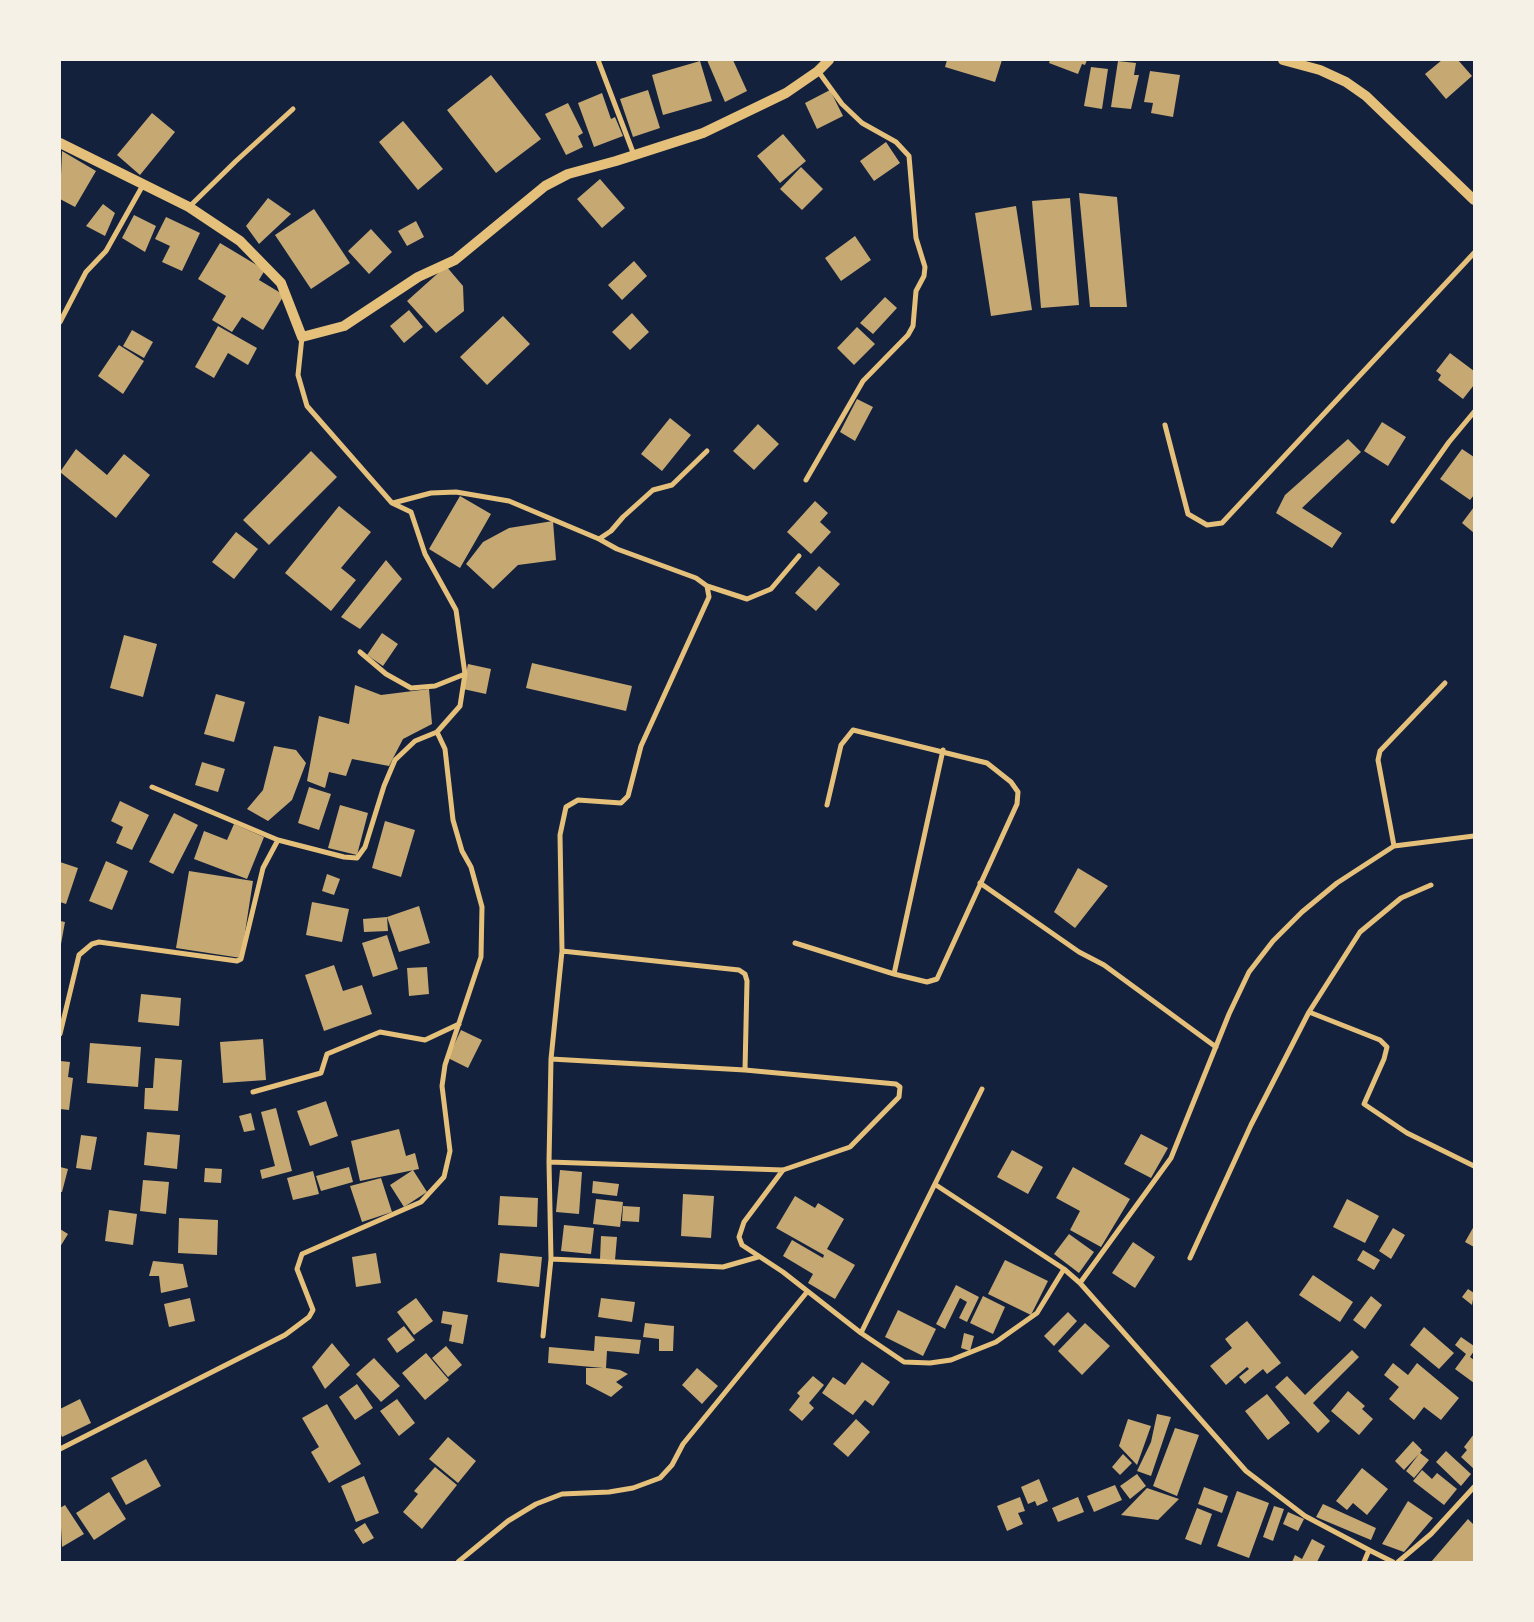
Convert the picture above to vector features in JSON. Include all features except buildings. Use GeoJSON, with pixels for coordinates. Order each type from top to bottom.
{"type":"FeatureCollection","features":[{"type":"Feature","properties":{"kind":"main road"},"geometry":{"type":"LineString","coordinates":[[60,143],[189,207],[240,241],[281,283],[302,337],[344,326],[418,277],[456,260],[545,186],[568,174],[703,133],[786,93],[818,71],[829,60]]}},
{"type":"Feature","properties":{"kind":"main road"},"geometry":{"type":"LineString","coordinates":[[1283,60],[1329,74],[1346,82],[1366,96],[1474,200]]}},
{"type":"Feature","properties":{"kind":"street"},"geometry":{"type":"LineString","coordinates":[[598,60],[634,155]]}},
{"type":"Feature","properties":{"kind":"street"},"geometry":{"type":"LineString","coordinates":[[806,480],[863,381],[908,335],[913,326],[916,291],[924,276],[925,267],[916,238],[909,156],[896,142],[862,122],[842,104],[818,71]]}},
{"type":"Feature","properties":{"kind":"street"},"geometry":{"type":"LineString","coordinates":[[189,207],[293,109]]}},
{"type":"Feature","properties":{"kind":"street"},"geometry":{"type":"LineString","coordinates":[[60,322],[86,272],[106,251],[144,184]]}},
{"type":"Feature","properties":{"kind":"street"},"geometry":{"type":"LineString","coordinates":[[1165,425],[1188,514],[1207,525],[1222,523],[1474,252]]}},
{"type":"Feature","properties":{"kind":"street"},"geometry":{"type":"LineString","coordinates":[[152,787],[278,840],[344,857],[357,858],[365,847],[384,786],[395,760],[415,741],[437,732],[460,706],[465,674],[456,610],[426,554],[411,512],[392,503],[307,406],[298,374],[302,337]]}},
{"type":"Feature","properties":{"kind":"street"},"geometry":{"type":"LineString","coordinates":[[1393,521],[1449,442],[1474,412]]}},
{"type":"Feature","properties":{"kind":"street"},"geometry":{"type":"LineString","coordinates":[[599,539],[611,531],[623,517],[653,490],[672,485],[707,451]]}},
{"type":"Feature","properties":{"kind":"street"},"geometry":{"type":"LineString","coordinates":[[392,503],[431,493],[456,492],[509,501],[599,539],[617,549],[696,578],[707,586],[747,600],[771,588],[799,556]]}},
{"type":"Feature","properties":{"kind":"street"},"geometry":{"type":"LineString","coordinates":[[543,1336],[550,1259],[550,1059],[562,951],[560,835],[566,807],[578,800],[620,803],[628,796],[641,746],[708,596],[707,586]]}},
{"type":"Feature","properties":{"kind":"street"},"geometry":{"type":"LineString","coordinates":[[360,652],[386,674],[411,688],[435,686],[465,674]]}},
{"type":"Feature","properties":{"kind":"street"},"geometry":{"type":"LineString","coordinates":[[1394,846],[1378,760],[1380,751],[1445,684]]}},
{"type":"Feature","properties":{"kind":"street"},"geometry":{"type":"LineString","coordinates":[[795,943],[894,974],[927,982],[936,979],[1017,804],[1018,792],[1011,782],[987,763],[942,750],[853,730],[842,745],[827,805]]}},
{"type":"Feature","properties":{"kind":"street"},"geometry":{"type":"LineString","coordinates":[[60,1449],[285,1335],[309,1317],[313,1310],[297,1269],[302,1254],[421,1202],[444,1177],[450,1152],[442,1086],[445,1065],[481,956],[482,907],[471,867],[462,851],[453,820],[445,749],[437,732]]}},
{"type":"Feature","properties":{"kind":"street"},"geometry":{"type":"LineString","coordinates":[[894,974],[942,750]]}},
{"type":"Feature","properties":{"kind":"street"},"geometry":{"type":"LineString","coordinates":[[1080,1283],[1171,1158],[1249,972],[1273,940],[1302,912],[1337,883],[1394,846],[1474,836]]}},
{"type":"Feature","properties":{"kind":"street"},"geometry":{"type":"LineString","coordinates":[[60,1034],[79,955],[92,944],[99,942],[237,961],[241,958],[263,868],[278,840]]}},
{"type":"Feature","properties":{"kind":"street"},"geometry":{"type":"LineString","coordinates":[[980,883],[1079,952],[1104,965],[1216,1047]]}},
{"type":"Feature","properties":{"kind":"street"},"geometry":{"type":"LineString","coordinates":[[1190,1258],[1251,1125],[1308,1012],[1360,932],[1401,898],[1431,886]]}},
{"type":"Feature","properties":{"kind":"street"},"geometry":{"type":"LineString","coordinates":[[562,951],[739,970],[745,974],[746,981],[745,1070]]}},
{"type":"Feature","properties":{"kind":"street"},"geometry":{"type":"LineString","coordinates":[[1308,1012],[1380,1040],[1387,1047],[1384,1059],[1364,1104],[1407,1133],[1474,1166]]}},
{"type":"Feature","properties":{"kind":"street"},"geometry":{"type":"LineString","coordinates":[[253,1092],[320,1073],[327,1054],[350,1042],[380,1032],[425,1040],[458,1024]]}},
{"type":"Feature","properties":{"kind":"street"},"geometry":{"type":"LineString","coordinates":[[549,1162],[783,1170],[850,1147],[899,1097],[900,1087],[896,1084],[745,1070],[550,1059]]}},
{"type":"Feature","properties":{"kind":"street"},"geometry":{"type":"LineString","coordinates":[[861,1332],[936,1185],[982,1089]]}},
{"type":"Feature","properties":{"kind":"street"},"geometry":{"type":"LineString","coordinates":[[783,1170],[744,1222],[739,1237],[742,1245],[783,1272],[807,1292],[904,1362],[930,1363],[951,1360],[996,1342],[1037,1312],[1064,1269]]}},
{"type":"Feature","properties":{"kind":"street"},"geometry":{"type":"LineString","coordinates":[[936,1185],[1064,1269],[1080,1283],[1246,1472],[1305,1516],[1393,1562]]}},
{"type":"Feature","properties":{"kind":"street"},"geometry":{"type":"LineString","coordinates":[[550,1259],[723,1267],[758,1257]]}},
{"type":"Feature","properties":{"kind":"street"},"geometry":{"type":"LineString","coordinates":[[458,1562],[508,1521],[536,1504],[562,1494],[609,1492],[633,1488],[660,1478],[672,1465],[683,1444],[807,1292]]}},
{"type":"Feature","properties":{"kind":"street"},"geometry":{"type":"LineString","coordinates":[[1398,1562],[1431,1534],[1474,1487]]}},
{"type":"Feature","properties":{"kind":"street"},"geometry":{"type":"LineString","coordinates":[[1364,1562],[1369,1550]]}}]}
